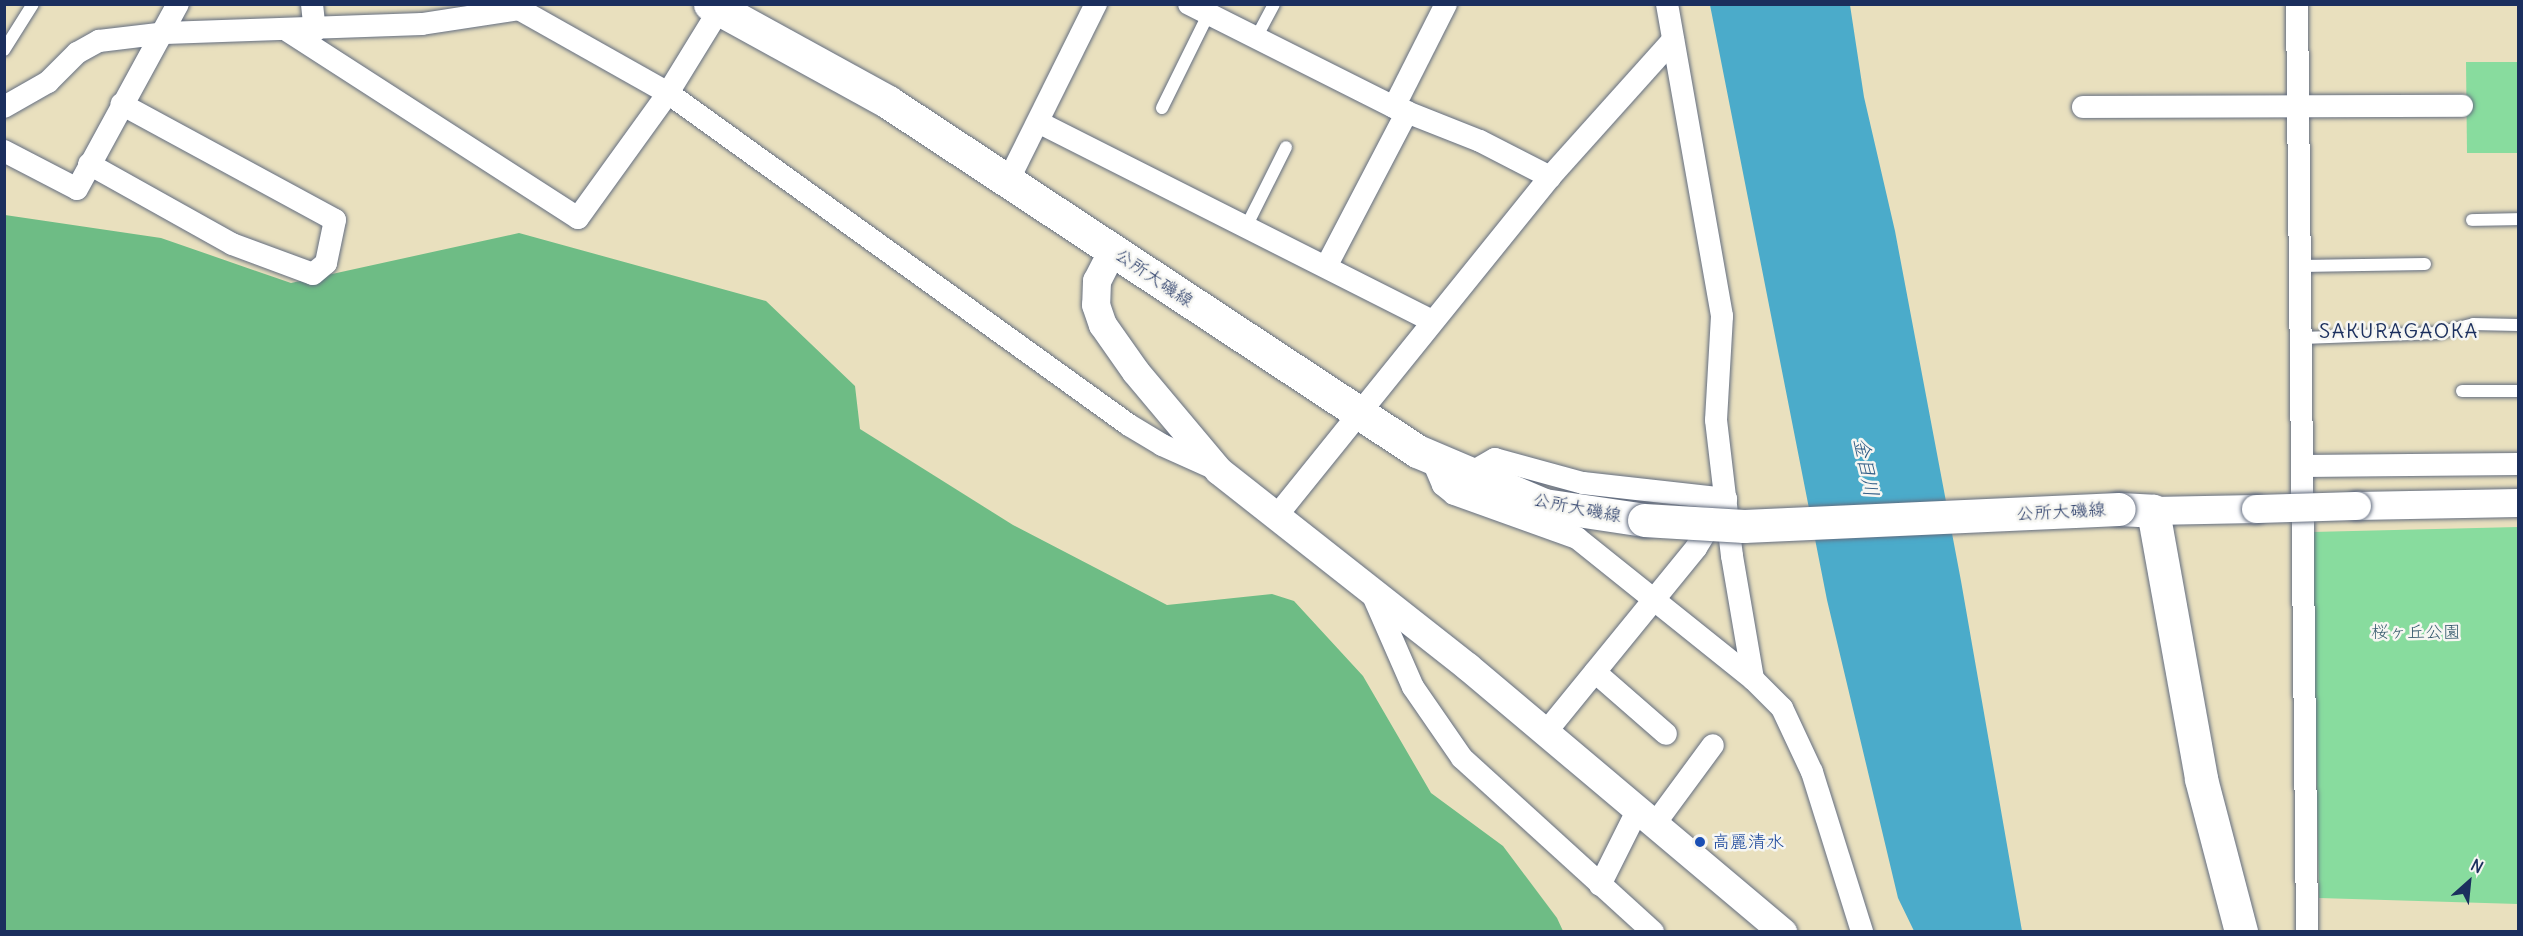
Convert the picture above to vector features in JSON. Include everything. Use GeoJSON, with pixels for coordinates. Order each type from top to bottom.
{"type":"FeatureCollection","features":[{"type":"Feature","properties":{"kind":"main road","name":"公所大磯線"},"geometry":{"type":"LineString","coordinates":[[726,10],[888,102],[1359,416],[1432,459],[1544,505],[1644,520],[1744,526],[2119,509],[2153,511]]}},
{"type":"Feature","properties":{"kind":"main road"},"geometry":{"type":"LineString","coordinates":[[2153,511],[2201,779],[2241,932]]}},
{"type":"Feature","properties":{"kind":"street"},"geometry":{"type":"LineString","coordinates":[[4,151],[77,189],[121,104],[165,33],[178,4]]}},
{"type":"Feature","properties":{"kind":"street"},"geometry":{"type":"LineString","coordinates":[[312,4],[315,30]]}},
{"type":"Feature","properties":{"kind":"street"},"geometry":{"type":"LineString","coordinates":[[1008,181],[1040,123],[1096,4]]}},
{"type":"Feature","properties":{"kind":"street"},"geometry":{"type":"LineString","coordinates":[[1327,265],[1401,109],[1446,4]]}},
{"type":"Feature","properties":{"kind":"street"},"geometry":{"type":"LineString","coordinates":[[1667,4],[1722,316],[1716,420],[1753,679]]}},
{"type":"Feature","properties":{"kind":"street"},"geometry":{"type":"LineString","coordinates":[[2297,4],[2304,466],[2307,932]]}},
{"type":"Feature","properties":{"kind":"street"},"geometry":{"type":"LineString","coordinates":[[4,108],[48,82],[77,53],[99,41],[165,33],[288,31],[422,24],[519,9],[668,93],[1128,425],[1162,445],[1219,471]]}},
{"type":"Feature","properties":{"kind":"street"},"geometry":{"type":"LineString","coordinates":[[288,31],[578,218],[726,10]]}},
{"type":"Feature","properties":{"kind":"street"},"geometry":{"type":"LineString","coordinates":[[1199,10],[1401,109],[1480,141],[1550,177]]}},
{"type":"Feature","properties":{"kind":"street"},"geometry":{"type":"LineString","coordinates":[[1276,517],[1550,177],[1673,40]]}},
{"type":"Feature","properties":{"kind":"street"},"geometry":{"type":"LineString","coordinates":[[89,164],[232,243],[313,274],[326,263],[335,220],[121,104]]}},
{"type":"Feature","properties":{"kind":"street"},"geometry":{"type":"LineString","coordinates":[[2083,106],[2462,106]]}},
{"type":"Feature","properties":{"kind":"street"},"geometry":{"type":"LineString","coordinates":[[1040,123],[1327,265],[1432,321]]}},
{"type":"Feature","properties":{"kind":"street"},"geometry":{"type":"LineString","coordinates":[[1113,250],[1097,281],[1096,305],[1103,326],[1136,372],[1219,471],[1545,733],[1783,932]]}},
{"type":"Feature","properties":{"kind":"street"},"geometry":{"type":"LineString","coordinates":[[1432,459],[1443,485],[1454,494],[1578,538],[1753,679],[1782,708],[1812,772],[1862,932]]}},
{"type":"Feature","properties":{"kind":"street"},"geometry":{"type":"LineString","coordinates":[[1467,475],[1495,459],[1583,483],[1726,499]]}},
{"type":"Feature","properties":{"kind":"street"},"geometry":{"type":"LineString","coordinates":[[2304,466],[2518,464]]}},
{"type":"Feature","properties":{"kind":"street"},"geometry":{"type":"LineString","coordinates":[[1545,733],[1696,548],[1726,499]]}},
{"type":"Feature","properties":{"kind":"street"},"geometry":{"type":"LineString","coordinates":[[2153,511],[2518,502]]}},
{"type":"Feature","properties":{"kind":"street"},"geometry":{"type":"LineString","coordinates":[[1371,591],[1413,687],[1462,758],[1653,932]]}},
{"type":"Feature","properties":{"kind":"street"},"geometry":{"type":"LineString","coordinates":[[1595,672],[1666,734]]}},
{"type":"Feature","properties":{"kind":"street"},"geometry":{"type":"LineString","coordinates":[[1600,885],[1645,818],[1713,744]]}},
{"type":"Feature","properties":{"kind":"lane"},"geometry":{"type":"LineString","coordinates":[[4,50],[33,4]]}},
{"type":"Feature","properties":{"kind":"lane"},"geometry":{"type":"LineString","coordinates":[[1256,38],[1274,4]]}},
{"type":"Feature","properties":{"kind":"lane"},"geometry":{"type":"LineString","coordinates":[[1161,108],[1199,10]]}},
{"type":"Feature","properties":{"kind":"lane"},"geometry":{"type":"LineString","coordinates":[[1247,225],[1286,147]]}},
{"type":"Feature","properties":{"kind":"lane"},"geometry":{"type":"LineString","coordinates":[[2472,220],[2518,219]]}},
{"type":"Feature","properties":{"kind":"lane"},"geometry":{"type":"LineString","coordinates":[[2301,266],[2425,264]]}},
{"type":"Feature","properties":{"kind":"lane"},"geometry":{"type":"LineString","coordinates":[[2302,338],[2438,333],[2473,324],[2518,325]]}},
{"type":"Feature","properties":{"kind":"lane"},"geometry":{"type":"LineString","coordinates":[[2462,391],[2518,391]]}},
{"type":"Feature","properties":{"kind":"green space"},"geometry":{"type":"Polygon","coordinates":[[[2466,62],[2518,62],[2518,153],[2467,153],[2466,62]]]}},
{"type":"Feature","properties":{"kind":"green space"},"geometry":{"type":"Polygon","coordinates":[[[5,215],[161,238],[291,283],[519,233],[766,301],[855,386],[860,429],[1013,525],[1167,605],[1272,594],[1294,601],[1363,676],[1431,793],[1503,846],[1557,918],[1563,931],[5,932],[5,215]]]}},
{"type":"Feature","properties":{"kind":"green space","name":"桜ヶ丘公園"},"geometry":{"type":"Polygon","coordinates":[[[2518,527],[2518,904],[2319,898],[2312,532],[2518,527]]]}},
{"type":"Feature","properties":{"kind":"water","name":"金目川"},"geometry":{"type":"Polygon","coordinates":[[[1710,5],[1850,5],[1864,97],[1895,231],[1961,581],[2022,931],[1914,931],[1898,898],[1827,600],[1710,5]]]}},
{"type":"Feature","properties":{"kind":"place","name":"高麗清水"},"geometry":{"type":"Point","coordinates":[1700,842]}},
{"type":"Feature","properties":{"kind":"district","name":"SAKURAGAOKA"},"geometry":{"type":"Point","coordinates":[2399,330]}}]}
